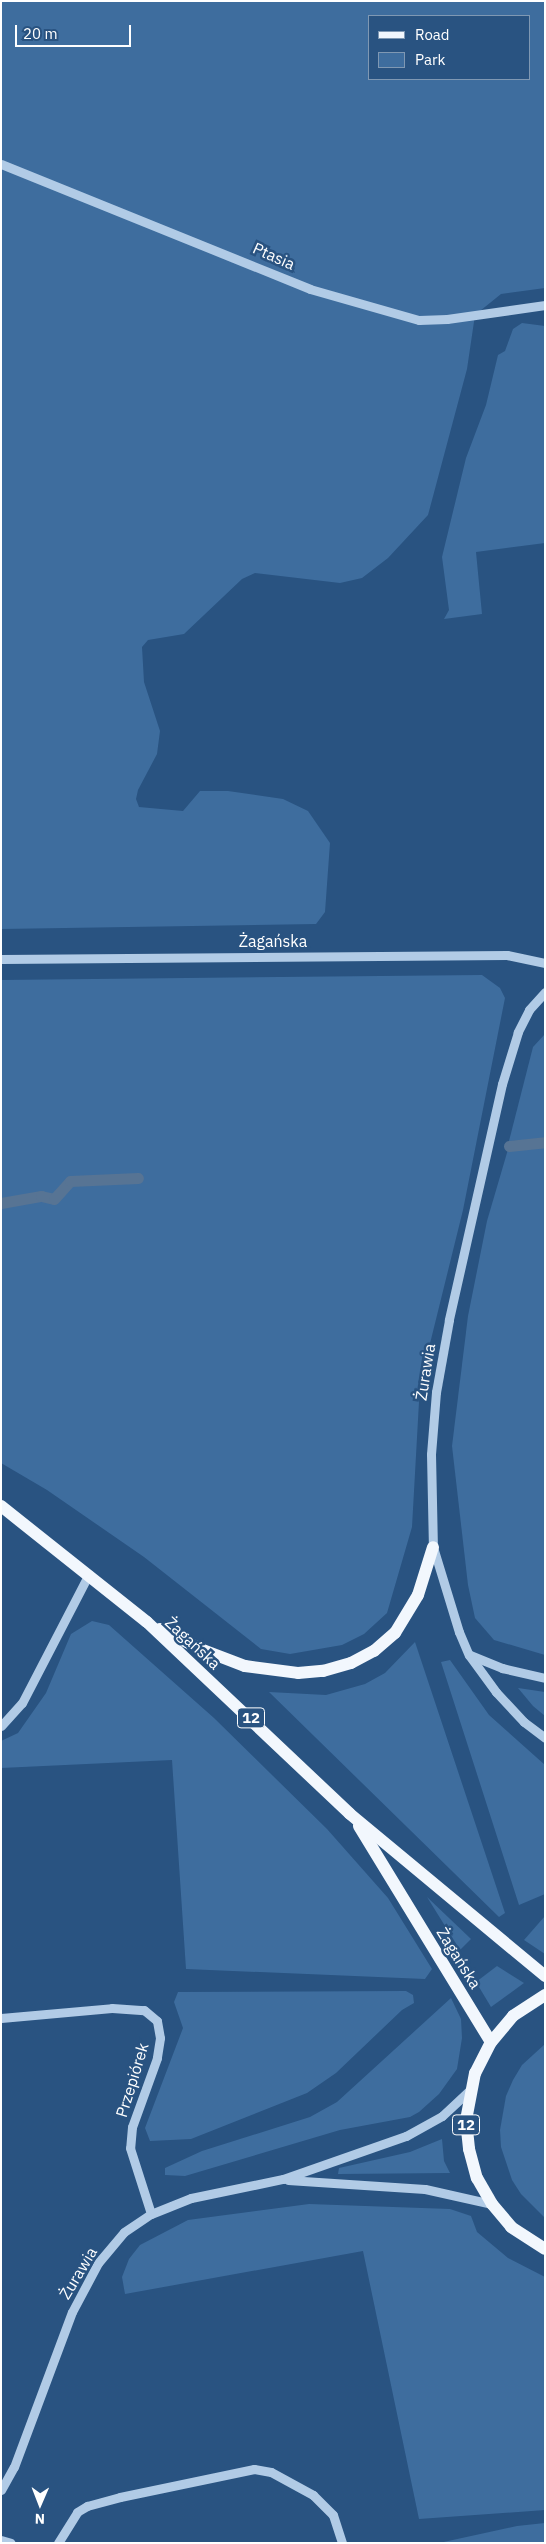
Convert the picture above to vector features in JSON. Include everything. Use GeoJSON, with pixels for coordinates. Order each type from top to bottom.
{"type":"FeatureCollection","features":[{"type":"Feature","properties":{"kind":"main road","name":"Żagańska"},"geometry":{"type":"LineString","coordinates":[[1,1506],[89,1574],[147,1622],[352,1816],[545,1976]]}},
{"type":"Feature","properties":{"kind":"main road"},"geometry":{"type":"LineString","coordinates":[[147,1622],[203,1650],[245,1666],[298,1673],[323,1671],[366,1655],[395,1633],[418,1595],[433,1547]]}},
{"type":"Feature","properties":{"kind":"main road","name":"Żagańska"},"geometry":{"type":"LineString","coordinates":[[352,1816],[491,2042]]}},
{"type":"Feature","properties":{"kind":"main road","name":"12"},"geometry":{"type":"LineString","coordinates":[[545,1995],[513,2016],[491,2042],[470,2090],[466,2120],[469,2149],[477,2178],[492,2204],[511,2227],[545,2249]]}},
{"type":"Feature","properties":{"kind":"street","name":"Ptasia"},"geometry":{"type":"LineString","coordinates":[[1,164],[310,288],[419,320],[448,320],[545,305]]}},
{"type":"Feature","properties":{"kind":"street","name":"Żagańska"},"geometry":{"type":"LineString","coordinates":[[1,959],[506,955],[545,963]]}},
{"type":"Feature","properties":{"kind":"street","name":"Żurawia"},"geometry":{"type":"LineString","coordinates":[[545,992],[529,1010],[510,1054],[449,1320],[436,1392],[431,1454],[433,1547],[469,1655],[502,1698],[524,1722],[545,1738]]}},
{"type":"Feature","properties":{"kind":"street"},"geometry":{"type":"LineString","coordinates":[[1,1726],[22,1704],[89,1574]]}},
{"type":"Feature","properties":{"kind":"street"},"geometry":{"type":"LineString","coordinates":[[469,1655],[502,1668],[545,1678]]}},
{"type":"Feature","properties":{"kind":"street","name":"Przepiórek"},"geometry":{"type":"LineString","coordinates":[[1,2018],[112,2008],[144,2010],[157,2021],[160,2038],[157,2058],[132,2127],[130,2148],[151,2214]]}},
{"type":"Feature","properties":{"kind":"street","name":"Żurawia"},"geometry":{"type":"LineString","coordinates":[[1,2490],[14,2467],[72,2312],[98,2263],[124,2232],[151,2214],[191,2198],[283,2179],[406,2136],[442,2116],[470,2090]]}},
{"type":"Feature","properties":{"kind":"street","name":"Żurawia"},"geometry":{"type":"LineString","coordinates":[[283,2179],[425,2190],[492,2204]]}},
{"type":"Feature","properties":{"kind":"street"},"geometry":{"type":"LineString","coordinates":[[58,2543],[77,2512],[88,2506],[120,2496],[254,2469],[271,2472],[313,2495],[333,2515],[342,2543]]}},
{"type":"Feature","properties":{"kind":"street"},"geometry":{"type":"LineString","coordinates":[[1,2540],[11,2543]]}},
{"type":"Feature","properties":{"kind":"green space"},"geometry":{"type":"Polygon","coordinates":[[[1,1],[545,1],[545,288],[501,294],[475,315],[467,369],[428,515],[388,558],[362,578],[340,583],[255,573],[242,579],[184,634],[148,640],[142,647],[144,682],[160,731],[157,754],[138,790],[136,799],[139,807],[183,811],[200,791],[228,791],[283,799],[308,811],[330,843],[325,912],[316,924],[1,929],[1,1]]]}},
{"type":"Feature","properties":{"kind":"green space"},"geometry":{"type":"Polygon","coordinates":[[[522,323],[545,326],[545,543],[476,552],[482,614],[444,619],[449,610],[442,557],[466,458],[486,405],[498,355],[505,351],[513,329],[522,323]]]}},
{"type":"Feature","properties":{"kind":"green space"},"geometry":{"type":"Polygon","coordinates":[[[482,975],[500,988],[505,998],[463,1210],[420,1384],[412,1527],[387,1613],[364,1634],[342,1645],[290,1654],[261,1649],[144,1557],[47,1490],[1,1463],[1,980],[482,975]]]}},
{"type":"Feature","properties":{"kind":"green space"},"geometry":{"type":"Polygon","coordinates":[[[545,1034],[545,1140],[509,1141],[533,1047],[545,1034]]]}},
{"type":"Feature","properties":{"kind":"green space"},"geometry":{"type":"Polygon","coordinates":[[[530,1143],[545,1144],[545,1655],[494,1640],[475,1618],[468,1585],[452,1446],[468,1316],[487,1221],[509,1146],[530,1143]]]}},
{"type":"Feature","properties":{"kind":"green space"},"geometry":{"type":"Polygon","coordinates":[[[92,1621],[109,1625],[214,1718],[327,1829],[388,1898],[432,1969],[425,1979],[186,1969],[172,1760],[1,1768],[1,1741],[18,1733],[46,1693],[71,1634],[92,1621]]]}},
{"type":"Feature","properties":{"kind":"green space"},"geometry":{"type":"Polygon","coordinates":[[[415,1642],[505,1913],[499,1917],[269,1692],[326,1695],[365,1684],[385,1673],[415,1642]]]}},
{"type":"Feature","properties":{"kind":"green space"},"geometry":{"type":"Polygon","coordinates":[[[450,1660],[489,1715],[545,1765],[545,1894],[519,1905],[441,1662],[450,1660]]]}},
{"type":"Feature","properties":{"kind":"green space"},"geometry":{"type":"Polygon","coordinates":[[[518,1688],[545,1692],[545,1716],[533,1706],[518,1688]]]}},
{"type":"Feature","properties":{"kind":"green space"},"geometry":{"type":"Polygon","coordinates":[[[427,1897],[471,1939],[460,1950],[427,1897]]]}},
{"type":"Feature","properties":{"kind":"green space"},"geometry":{"type":"Polygon","coordinates":[[[545,1916],[545,1954],[524,1940],[545,1916]]]}},
{"type":"Feature","properties":{"kind":"green space"},"geometry":{"type":"Polygon","coordinates":[[[497,1966],[524,1983],[491,2007],[476,1982],[497,1966]]]}},
{"type":"Feature","properties":{"kind":"green space"},"geometry":{"type":"Polygon","coordinates":[[[406,1991],[413,1995],[414,2003],[402,2010],[336,2073],[307,2093],[191,2139],[150,2141],[145,2128],[183,2028],[174,2002],[178,1992],[406,1991]]]}},
{"type":"Feature","properties":{"kind":"green space"},"geometry":{"type":"Polygon","coordinates":[[[451,1998],[461,2019],[462,2038],[457,2069],[439,2094],[419,2112],[410,2117],[340,2130],[185,2176],[165,2175],[165,2168],[202,2151],[310,2117],[337,2102],[451,1998]]]}},
{"type":"Feature","properties":{"kind":"green space"},"geometry":{"type":"Polygon","coordinates":[[[545,2044],[545,2218],[521,2194],[512,2180],[501,2147],[500,2130],[506,2096],[513,2080],[522,2065],[545,2044]]]}},
{"type":"Feature","properties":{"kind":"green space"},"geometry":{"type":"Polygon","coordinates":[[[442,2139],[444,2161],[450,2173],[338,2174],[339,2168],[410,2152],[442,2139]]]}},
{"type":"Feature","properties":{"kind":"green space"},"geometry":{"type":"Polygon","coordinates":[[[309,2204],[450,2209],[471,2216],[477,2232],[508,2258],[545,2277],[545,2510],[419,2519],[363,2251],[125,2294],[122,2277],[129,2259],[140,2245],[188,2220],[309,2204]]]}},
{"type":"Feature","properties":{"kind":"green space"},"geometry":{"type":"Polygon","coordinates":[[[545,2523],[545,2543],[439,2543],[517,2526],[545,2523]]]}},
{"type":"Feature","properties":{"kind":"waterway"},"geometry":{"type":"LineString","coordinates":[[509,1146],[545,1142]]}},
{"type":"Feature","properties":{"kind":"waterway"},"geometry":{"type":"LineString","coordinates":[[1,1203],[41,1196],[54,1199],[70,1181],[138,1178]]}}]}
